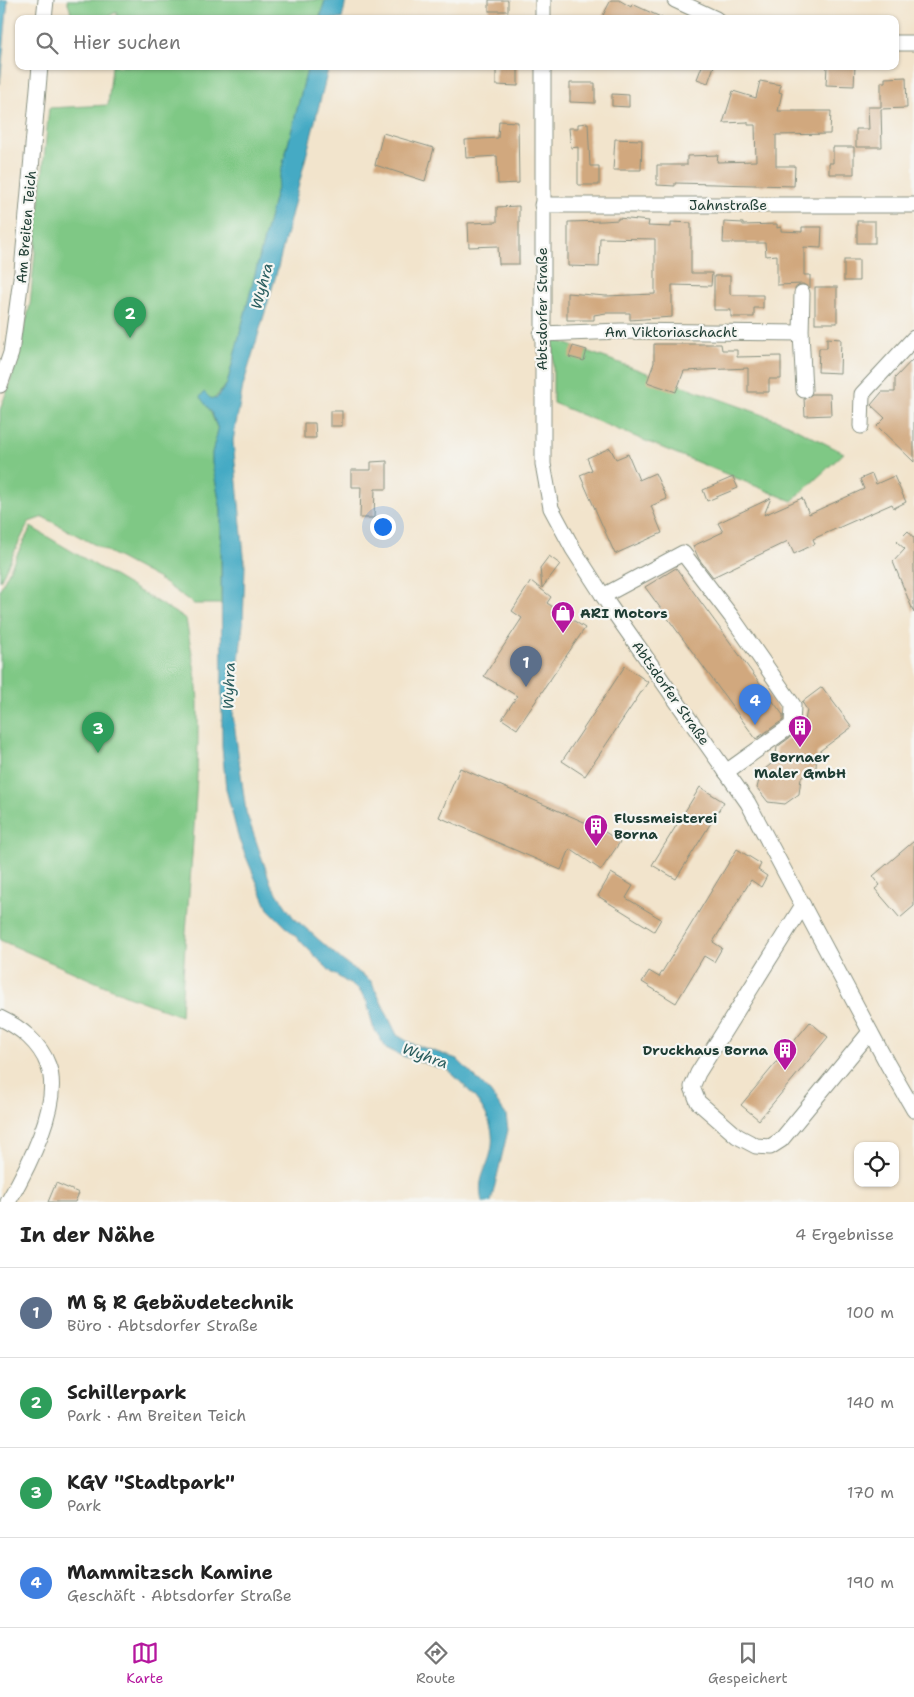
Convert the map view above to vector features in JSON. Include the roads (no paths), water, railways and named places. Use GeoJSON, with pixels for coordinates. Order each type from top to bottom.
{"type":"FeatureCollection","features":[{"type":"Feature","properties":{"kind":"street"},"geometry":{"type":"LineString","coordinates":[[44,15],[46,0]]}},
{"type":"Feature","properties":{"kind":"street"},"geometry":{"type":"LineString","coordinates":[[543,0],[543,15]]}},
{"type":"Feature","properties":{"kind":"street"},"geometry":{"type":"LineString","coordinates":[[675,0],[707,15]]}},
{"type":"Feature","properties":{"kind":"street"},"geometry":{"type":"LineString","coordinates":[[899,43],[914,43]]}},
{"type":"Feature","properties":{"kind":"street","name":"Am Breiten Teich"},"geometry":{"type":"LineString","coordinates":[[0,385],[11,353],[22,271],[40,70]]}},
{"type":"Feature","properties":{"kind":"street","name":"Abtsdorfer Straße"},"geometry":{"type":"LineString","coordinates":[[542,70],[541,334],[543,464],[551,508],[573,549],[604,596],[748,803],[870,1032],[914,1110]]}},
{"type":"Feature","properties":{"kind":"street","name":"Jahnstraße"},"geometry":{"type":"LineString","coordinates":[[542,205],[914,205]]}},
{"type":"Feature","properties":{"kind":"street"},"geometry":{"type":"LineString","coordinates":[[802,293],[801,333],[804,390]]}},
{"type":"Feature","properties":{"kind":"street","name":"Am Viktoriaschacht"},"geometry":{"type":"LineString","coordinates":[[541,334],[621,330],[801,333]]}},
{"type":"Feature","properties":{"kind":"street"},"geometry":{"type":"LineString","coordinates":[[861,426],[862,394],[914,338]]}},
{"type":"Feature","properties":{"kind":"street"},"geometry":{"type":"LineString","coordinates":[[604,596],[683,553],[731,616],[794,705],[792,725],[726,772]]}},
{"type":"Feature","properties":{"kind":"street"},"geometry":{"type":"LineString","coordinates":[[802,905],[698,1073],[692,1087],[698,1102],[737,1136],[756,1146],[770,1147],[781,1140],[870,1032]]}},
{"type":"Feature","properties":{"kind":"street"},"geometry":{"type":"LineString","coordinates":[[0,1018],[11,1023],[35,1042],[49,1065],[52,1084],[48,1112],[34,1150],[8,1202]]}},
{"type":"Feature","properties":{"kind":"water"},"geometry":{"type":"Polygon","coordinates":[[[0,0],[8,0],[0,84],[0,0]]]}},
{"type":"Feature","properties":{"kind":"water"},"geometry":{"type":"Polygon","coordinates":[[[325,0],[346,0],[343,15],[321,15],[325,0]]]}},
{"type":"Feature","properties":{"kind":"water","name":"Wyhra"},"geometry":{"type":"Polygon","coordinates":[[[307,70],[328,70],[276,275],[243,386],[233,441],[245,566],[243,624],[233,715],[246,812],[271,884],[293,917],[343,961],[371,981],[397,1035],[410,1043],[457,1059],[490,1092],[506,1115],[508,1130],[491,1202],[482,1202],[481,1193],[482,1178],[492,1146],[492,1134],[485,1112],[471,1093],[446,1068],[402,1056],[386,1048],[373,1027],[367,1002],[359,990],[331,972],[268,909],[239,840],[226,789],[222,747],[221,510],[212,463],[212,453],[218,430],[212,413],[200,397],[204,392],[210,398],[216,399],[227,384],[307,70]]]}},
{"type":"Feature","properties":{"kind":"place","name":"Schillerpark"},"geometry":{"type":"Point","coordinates":[130,338]}},
{"type":"Feature","properties":{"kind":"place","name":"ARI Motors"},"geometry":{"type":"Point","coordinates":[563,634]}},
{"type":"Feature","properties":{"kind":"place","name":"M & R Gebäudetechnik"},"geometry":{"type":"Point","coordinates":[526,687]}},
{"type":"Feature","properties":{"kind":"place","name":"Mammitzsch Kamine"},"geometry":{"type":"Point","coordinates":[755,725]}},
{"type":"Feature","properties":{"kind":"place","name":"Bornaer Maler GmbH"},"geometry":{"type":"Point","coordinates":[800,748]}},
{"type":"Feature","properties":{"kind":"place","name":"KGV \"Stadtpark\""},"geometry":{"type":"Point","coordinates":[98,753]}},
{"type":"Feature","properties":{"kind":"place","name":"Flussmeisterei Borna"},"geometry":{"type":"Point","coordinates":[596,847]}},
{"type":"Feature","properties":{"kind":"place","name":"Druckhaus Borna"},"geometry":{"type":"Point","coordinates":[785,1071]}}]}
